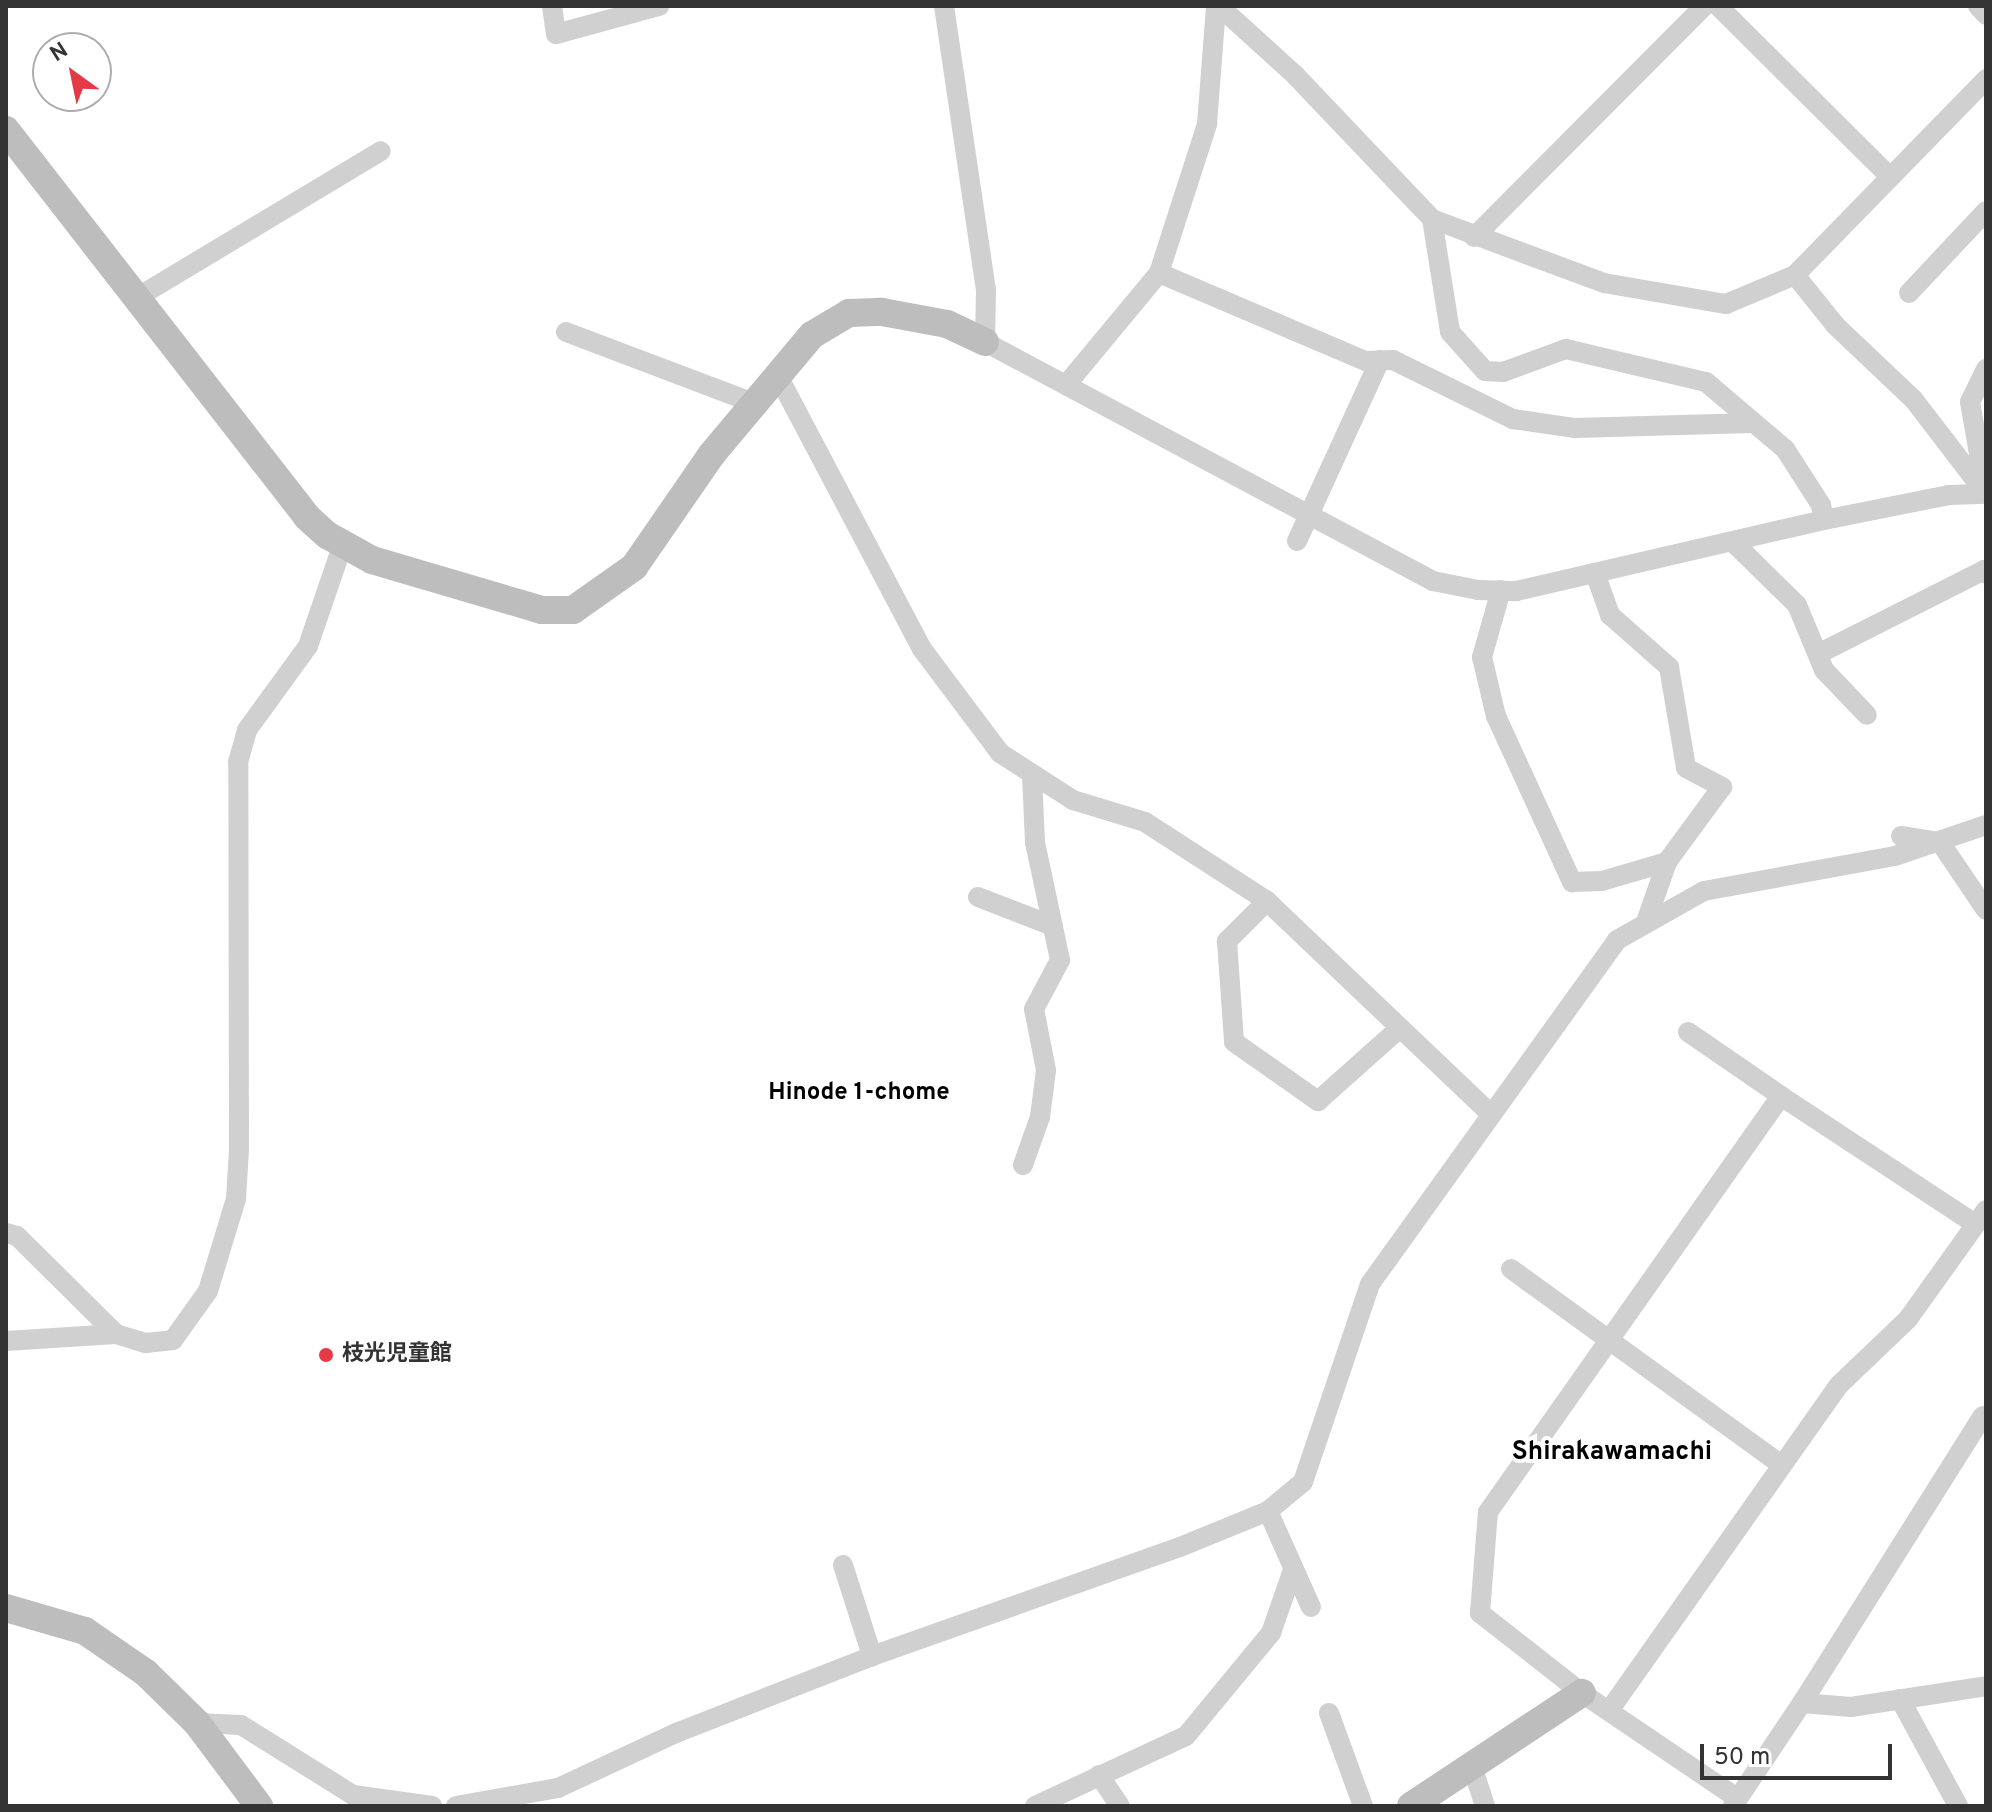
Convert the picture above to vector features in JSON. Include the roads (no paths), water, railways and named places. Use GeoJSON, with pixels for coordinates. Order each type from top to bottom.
{"type":"FeatureCollection","features":[{"type":"Feature","properties":{"kind":"street"},"geometry":{"type":"LineString","coordinates":[[552,6],[556,34],[659,6]]}},
{"type":"Feature","properties":{"kind":"street"},"geometry":{"type":"LineString","coordinates":[[944,6],[986,290],[985,342]]}},
{"type":"Feature","properties":{"kind":"street"},"geometry":{"type":"LineString","coordinates":[[1066,385],[1159,273],[1207,124],[1218,6]]}},
{"type":"Feature","properties":{"kind":"street"},"geometry":{"type":"LineString","coordinates":[[1218,6],[1295,75],[1432,219],[1604,283],[1726,304],[1795,275],[1986,79]]}},
{"type":"Feature","properties":{"kind":"street"},"geometry":{"type":"LineString","coordinates":[[1474,237],[1704,6]]}},
{"type":"Feature","properties":{"kind":"street"},"geometry":{"type":"LineString","coordinates":[[1718,6],[1890,177]]}},
{"type":"Feature","properties":{"kind":"street"},"geometry":{"type":"LineString","coordinates":[[1978,6],[1986,15]]}},
{"type":"Feature","properties":{"kind":"street"},"geometry":{"type":"LineString","coordinates":[[6,130],[307,517],[343,544],[372,560],[542,610],[573,610],[634,567],[777,374],[812,335],[849,313],[882,312],[947,324],[1311,511],[1433,581],[1501,590],[1734,543],[1824,520],[1949,495],[1986,493]]}},
{"type":"Feature","properties":{"kind":"street"},"geometry":{"type":"LineString","coordinates":[[138,297],[381,151]]}},
{"type":"Feature","properties":{"kind":"street"},"geometry":{"type":"LineString","coordinates":[[1909,293],[1986,211]]}},
{"type":"Feature","properties":{"kind":"street"},"geometry":{"type":"LineString","coordinates":[[1432,219],[1450,332],[1485,371],[1503,372],[1566,349],[1706,382],[1785,449],[1821,505],[1824,520]]}},
{"type":"Feature","properties":{"kind":"street"},"geometry":{"type":"LineString","coordinates":[[1159,273],[1365,361],[1393,360],[1513,419],[1575,428],[1752,423]]}},
{"type":"Feature","properties":{"kind":"street"},"geometry":{"type":"LineString","coordinates":[[1795,275],[1836,326],[1914,400],[1986,493]]}},
{"type":"Feature","properties":{"kind":"street"},"geometry":{"type":"LineString","coordinates":[[566,332],[754,403]]}},
{"type":"Feature","properties":{"kind":"street"},"geometry":{"type":"LineString","coordinates":[[1297,541],[1380,360]]}},
{"type":"Feature","properties":{"kind":"street"},"geometry":{"type":"LineString","coordinates":[[1986,369],[1981,386],[1970,402],[1986,493]]}},
{"type":"Feature","properties":{"kind":"street"},"geometry":{"type":"LineString","coordinates":[[777,374],[922,649],[1000,753],[1073,800],[1148,813],[1267,901],[1491,1114]]}},
{"type":"Feature","properties":{"kind":"street"},"geometry":{"type":"LineString","coordinates":[[1734,543],[1797,605],[1824,670],[1867,715]]}},
{"type":"Feature","properties":{"kind":"street"},"geometry":{"type":"LineString","coordinates":[[6,1341],[116,1334],[146,1343],[173,1340],[208,1291],[236,1199],[239,1150],[238,762],[247,730],[308,646],[343,544]]}},
{"type":"Feature","properties":{"kind":"street"},"geometry":{"type":"LineString","coordinates":[[1818,654],[1984,570],[1986,574]]}},
{"type":"Feature","properties":{"kind":"street"},"geometry":{"type":"LineString","coordinates":[[1595,573],[1610,615],[1669,667],[1686,768],[1722,787],[1667,862],[1646,922]]}},
{"type":"Feature","properties":{"kind":"street"},"geometry":{"type":"LineString","coordinates":[[1501,590],[1482,657],[1496,716],[1572,882],[1602,881],[1667,862]]}},
{"type":"Feature","properties":{"kind":"street"},"geometry":{"type":"LineString","coordinates":[[1023,1165],[1040,1117],[1046,1070],[1034,1009],[1060,960],[1035,842],[1032,775]]}},
{"type":"Feature","properties":{"kind":"street"},"geometry":{"type":"LineString","coordinates":[[456,1806],[561,1797],[676,1733],[872,1656],[1180,1547],[1268,1511],[1303,1482],[1370,1284],[1617,940],[1704,891],[1832,870],[1940,842],[1986,825]]}},
{"type":"Feature","properties":{"kind":"street"},"geometry":{"type":"LineString","coordinates":[[1901,836],[1940,842],[1986,910]]}},
{"type":"Feature","properties":{"kind":"street"},"geometry":{"type":"LineString","coordinates":[[978,897],[1053,926]]}},
{"type":"Feature","properties":{"kind":"street"},"geometry":{"type":"LineString","coordinates":[[1267,901],[1227,941],[1234,1042],[1318,1101],[1400,1028]]}},
{"type":"Feature","properties":{"kind":"street"},"geometry":{"type":"LineString","coordinates":[[1611,1708],[1839,1385],[1908,1319],[1980,1217],[1781,1096],[1688,1032]]}},
{"type":"Feature","properties":{"kind":"street"},"geometry":{"type":"LineString","coordinates":[[1781,1096],[1488,1512],[1480,1613],[1582,1693],[1611,1708],[1735,1802],[1802,1703],[1983,1416]]}},
{"type":"Feature","properties":{"kind":"street"},"geometry":{"type":"LineString","coordinates":[[6,1233],[17,1236],[116,1334]]}},
{"type":"Feature","properties":{"kind":"street"},"geometry":{"type":"LineString","coordinates":[[1511,1269],[1782,1465]]}},
{"type":"Feature","properties":{"kind":"street"},"geometry":{"type":"LineString","coordinates":[[1268,1511],[1311,1607]]}},
{"type":"Feature","properties":{"kind":"street"},"geometry":{"type":"LineString","coordinates":[[843,1565],[872,1656]]}},
{"type":"Feature","properties":{"kind":"street"},"geometry":{"type":"LineString","coordinates":[[1035,1806],[1186,1736],[1208,1714],[1271,1633],[1293,1570]]}},
{"type":"Feature","properties":{"kind":"street"},"geometry":{"type":"LineString","coordinates":[[6,1608],[85,1631],[146,1673],[197,1723],[259,1806]]}},
{"type":"Feature","properties":{"kind":"street"},"geometry":{"type":"LineString","coordinates":[[1802,1703],[1851,1707],[1986,1686]]}},
{"type":"Feature","properties":{"kind":"street"},"geometry":{"type":"LineString","coordinates":[[1411,1806],[1582,1693]]}},
{"type":"Feature","properties":{"kind":"street"},"geometry":{"type":"LineString","coordinates":[[1900,1699],[1958,1806]]}},
{"type":"Feature","properties":{"kind":"street"},"geometry":{"type":"LineString","coordinates":[[1329,1713],[1363,1806]]}},
{"type":"Feature","properties":{"kind":"street"},"geometry":{"type":"LineString","coordinates":[[197,1723],[241,1725],[353,1795],[432,1806]]}},
{"type":"Feature","properties":{"kind":"street"},"geometry":{"type":"LineString","coordinates":[[1472,1766],[1485,1806]]}},
{"type":"Feature","properties":{"kind":"street"},"geometry":{"type":"LineString","coordinates":[[1099,1775],[1120,1806]]}},
{"type":"Feature","properties":{"kind":"place","name":"枝光児童館"},"geometry":{"type":"Point","coordinates":[326,1355]}},
{"type":"Feature","properties":{"kind":"district","name":"Hinode 1-chome"},"geometry":{"type":"Point","coordinates":[859,1094]}},
{"type":"Feature","properties":{"kind":"district","name":"Shirakawamachi"},"geometry":{"type":"Point","coordinates":[1612,1453]}}]}
